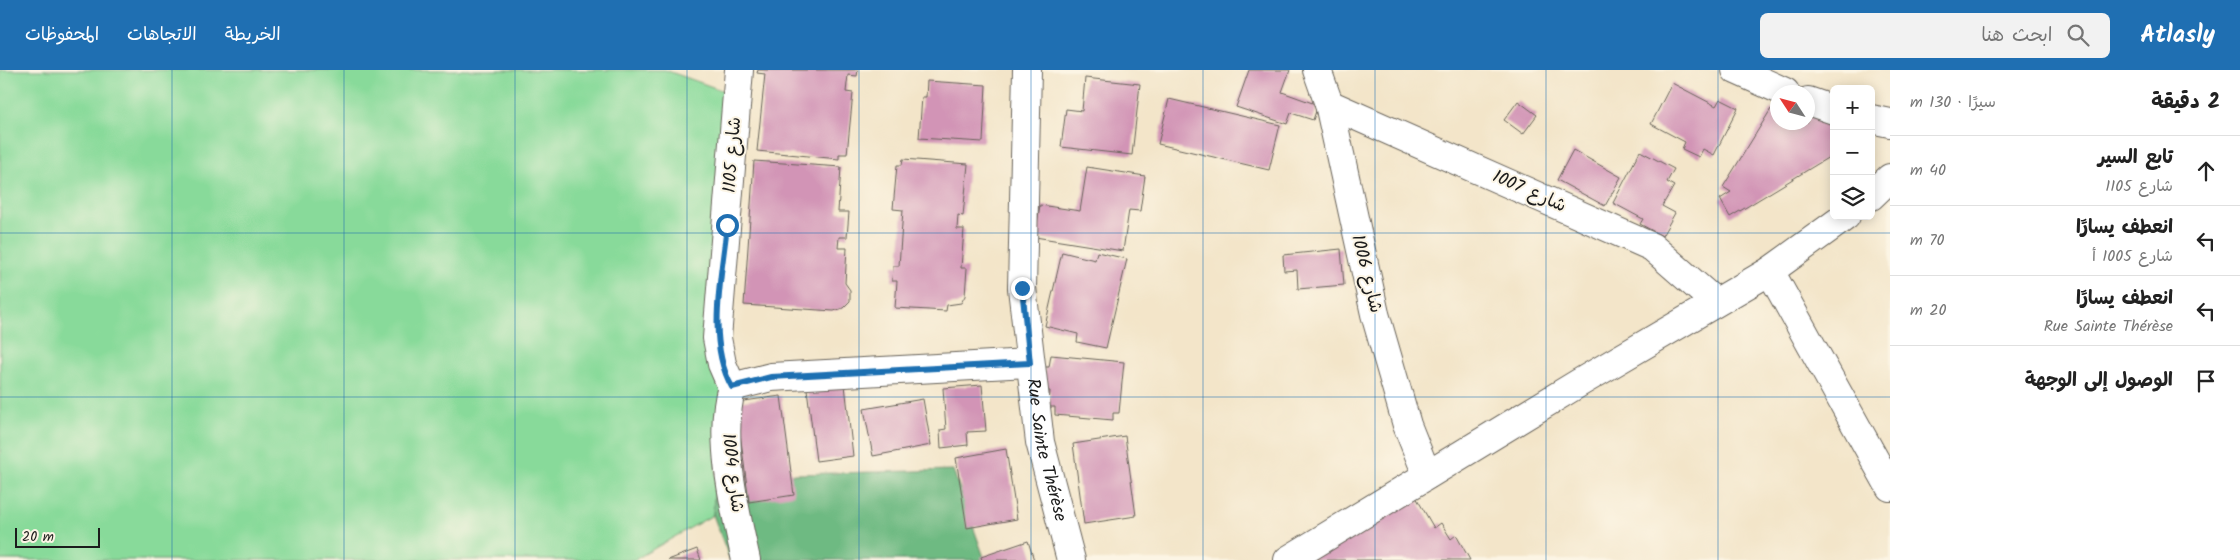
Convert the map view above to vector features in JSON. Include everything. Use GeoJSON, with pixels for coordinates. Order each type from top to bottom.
{"type":"FeatureCollection","features":[{"type":"Feature","properties":{"kind":"street","name":"شارع 1105"},"geometry":{"type":"LineString","coordinates":[[732,387],[722,364],[717,338],[739,70]]}},
{"type":"Feature","properties":{"kind":"street","name":"Rue Sainte Thérèse"},"geometry":{"type":"LineString","coordinates":[[1027,70],[1022,288],[1040,442],[1071,560]]}},
{"type":"Feature","properties":{"kind":"street","name":"شارع 1006"},"geometry":{"type":"LineString","coordinates":[[1317,70],[1329,104],[1375,314],[1407,425],[1427,475]]}},
{"type":"Feature","properties":{"kind":"street"},"geometry":{"type":"LineString","coordinates":[[1736,70],[1770,85]]}},
{"type":"Feature","properties":{"kind":"street"},"geometry":{"type":"LineString","coordinates":[[1815,103],[1830,109]]}},
{"type":"Feature","properties":{"kind":"street","name":"شارع 1007"},"geometry":{"type":"LineString","coordinates":[[1329,104],[1652,247],[1715,302]]}},
{"type":"Feature","properties":{"kind":"street"},"geometry":{"type":"LineString","coordinates":[[1875,120],[1890,123]]}},
{"type":"Feature","properties":{"kind":"street"},"geometry":{"type":"LineString","coordinates":[[1875,192],[1890,178]]}},
{"type":"Feature","properties":{"kind":"street"},"geometry":{"type":"LineString","coordinates":[[1288,560],[1715,302],[1770,271],[1840,220]]}},
{"type":"Feature","properties":{"kind":"street"},"geometry":{"type":"LineString","coordinates":[[1770,271],[1890,487]]}},
{"type":"Feature","properties":{"kind":"street"},"geometry":{"type":"LineString","coordinates":[[732,387],[771,377],[1030,363]]}},
{"type":"Feature","properties":{"kind":"street","name":"شارع 1004"},"geometry":{"type":"LineString","coordinates":[[732,387],[727,403],[726,423],[729,463],[746,560]]}},
{"type":"Feature","properties":{"kind":"green space"},"geometry":{"type":"Polygon","coordinates":[[[0,70],[665,70],[741,97],[713,515],[634,560],[0,560],[0,70]]]}},
{"type":"Feature","properties":{"kind":"green space"},"geometry":{"type":"Polygon","coordinates":[[[953,470],[985,560],[730,560],[713,515],[716,476],[953,470]]]}},
{"type":"Feature","properties":{"kind":"building"},"geometry":{"type":"Polygon","coordinates":[[[758,70],[858,70],[857,76],[848,75],[846,92],[853,93],[847,154],[839,154],[839,159],[757,151],[765,74],[757,73],[758,70]]]}},
{"type":"Feature","properties":{"kind":"building"},"geometry":{"type":"Polygon","coordinates":[[[1249,70],[1290,70],[1282,92],[1318,105],[1313,120],[1291,113],[1287,124],[1236,107],[1249,70]]]}},
{"type":"Feature","properties":{"kind":"building"},"geometry":{"type":"Polygon","coordinates":[[[1085,78],[1140,84],[1132,155],[1061,147],[1066,109],[1082,111],[1085,78]]]}},
{"type":"Feature","properties":{"kind":"building"},"geometry":{"type":"Polygon","coordinates":[[[927,81],[986,85],[983,142],[919,138],[922,97],[926,97],[927,81]]]}},
{"type":"Feature","properties":{"kind":"building"},"geometry":{"type":"Polygon","coordinates":[[[1672,83],[1716,106],[1720,99],[1738,108],[1714,155],[1703,149],[1699,157],[1682,149],[1685,142],[1651,124],[1672,83]]]}},
{"type":"Feature","properties":{"kind":"building"},"geometry":{"type":"Polygon","coordinates":[[[1169,99],[1280,125],[1269,170],[1158,144],[1169,99]]]}},
{"type":"Feature","properties":{"kind":"building"},"geometry":{"type":"Polygon","coordinates":[[[1518,101],[1537,115],[1523,134],[1504,120],[1518,101]]]}},
{"type":"Feature","properties":{"kind":"building"},"geometry":{"type":"Polygon","coordinates":[[[1770,111],[1770,130],[1815,130],[1815,117],[1830,120],[1830,156],[1730,217],[1720,199],[1731,192],[1723,187],[1770,111]]]}},
{"type":"Feature","properties":{"kind":"building"},"geometry":{"type":"Polygon","coordinates":[[[1573,150],[1621,177],[1605,206],[1557,180],[1573,150]]]}},
{"type":"Feature","properties":{"kind":"building"},"geometry":{"type":"Polygon","coordinates":[[[1640,151],[1674,169],[1667,182],[1674,186],[1662,206],[1675,213],[1662,236],[1640,224],[1643,219],[1613,203],[1640,151]]]}},
{"type":"Feature","properties":{"kind":"building"},"geometry":{"type":"Polygon","coordinates":[[[903,159],[968,164],[963,216],[958,215],[957,229],[964,229],[961,268],[967,268],[965,296],[961,303],[947,305],[946,311],[895,308],[897,281],[892,281],[893,266],[899,266],[903,210],[893,209],[897,165],[902,165],[903,159]]]}},
{"type":"Feature","properties":{"kind":"building"},"geometry":{"type":"Polygon","coordinates":[[[754,161],[841,167],[838,212],[849,212],[847,237],[839,237],[838,248],[847,248],[845,283],[850,290],[850,301],[843,308],[834,311],[744,305],[754,161]]]}},
{"type":"Feature","properties":{"kind":"building"},"geometry":{"type":"Polygon","coordinates":[[[1087,167],[1145,176],[1140,211],[1129,210],[1123,251],[1035,237],[1040,205],[1080,211],[1087,167]]]}},
{"type":"Feature","properties":{"kind":"building"},"geometry":{"type":"Polygon","coordinates":[[[1341,249],[1344,285],[1298,289],[1297,270],[1284,271],[1283,255],[1341,249]]]}},
{"type":"Feature","properties":{"kind":"building"},"geometry":{"type":"Polygon","coordinates":[[[1062,252],[1095,260],[1097,252],[1127,259],[1106,348],[1077,342],[1078,334],[1045,326],[1062,252]]]}},
{"type":"Feature","properties":{"kind":"building"},"geometry":{"type":"Polygon","coordinates":[[[1051,355],[1124,362],[1119,413],[1113,413],[1113,420],[1055,415],[1055,407],[1049,407],[1050,391],[1042,390],[1045,367],[1049,367],[1051,355]]]}},
{"type":"Feature","properties":{"kind":"building"},"geometry":{"type":"Polygon","coordinates":[[[845,385],[853,456],[816,461],[807,389],[845,385]]]}},
{"type":"Feature","properties":{"kind":"building"},"geometry":{"type":"Polygon","coordinates":[[[982,385],[986,431],[967,432],[968,445],[941,448],[940,430],[946,429],[943,388],[982,385]]]}},
{"type":"Feature","properties":{"kind":"building"},"geometry":{"type":"Polygon","coordinates":[[[781,396],[794,495],[749,502],[736,402],[781,396]]]}},
{"type":"Feature","properties":{"kind":"building"},"geometry":{"type":"Polygon","coordinates":[[[923,399],[931,445],[873,456],[864,409],[923,399]]]}},
{"type":"Feature","properties":{"kind":"building"},"geometry":{"type":"Polygon","coordinates":[[[1125,436],[1136,516],[1084,524],[1073,444],[1125,436]]]}},
{"type":"Feature","properties":{"kind":"building"},"geometry":{"type":"Polygon","coordinates":[[[1006,449],[1017,519],[967,528],[956,458],[1006,449]]]}},
{"type":"Feature","properties":{"kind":"building"},"geometry":{"type":"Polygon","coordinates":[[[1416,497],[1434,528],[1441,523],[1451,539],[1456,535],[1470,560],[1315,560],[1313,557],[1416,497]]]}},
{"type":"Feature","properties":{"kind":"building"},"geometry":{"type":"Polygon","coordinates":[[[1028,541],[1034,560],[982,560],[981,557],[1028,541]]]}},
{"type":"Feature","properties":{"kind":"building"},"geometry":{"type":"Polygon","coordinates":[[[697,549],[701,560],[668,560],[697,549]]]}},
{"type":"Feature","properties":{"kind":"route"},"geometry":{"type":"LineString","coordinates":[[727,225],[717,338],[722,364],[732,387],[771,377],[1030,363],[1022,288]]}}]}
